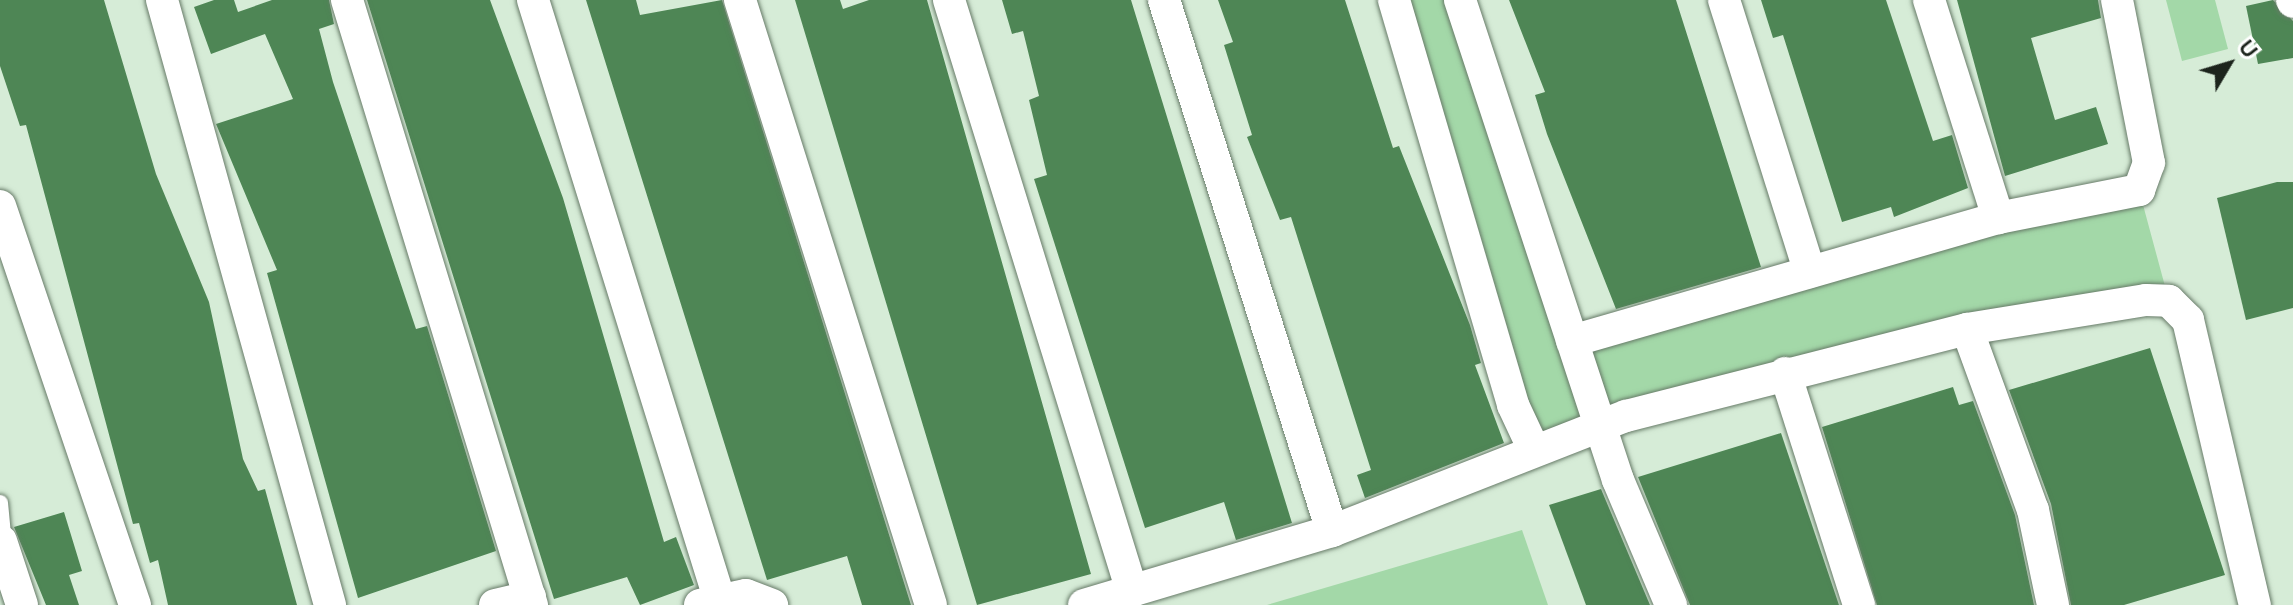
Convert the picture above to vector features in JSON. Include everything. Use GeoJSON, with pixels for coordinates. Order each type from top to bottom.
{"type":"FeatureCollection","features":[{"type":"Feature","properties":{"kind":"street"},"geometry":{"type":"LineString","coordinates":[[162,0],[330,605]]}},
{"type":"Feature","properties":{"kind":"street"},"geometry":{"type":"LineString","coordinates":[[347,0],[531,601],[495,605]]}},
{"type":"Feature","properties":{"kind":"street"},"geometry":{"type":"LineString","coordinates":[[533,0],[710,602],[746,595],[772,605]]}},
{"type":"Feature","properties":{"kind":"street"},"geometry":{"type":"LineString","coordinates":[[740,0],[931,605]]}},
{"type":"Feature","properties":{"kind":"street"},"geometry":{"type":"LineString","coordinates":[[949,0],[1132,591]]}},
{"type":"Feature","properties":{"kind":"street"},"geometry":{"type":"LineString","coordinates":[[1164,0],[1332,531]]}},
{"type":"Feature","properties":{"kind":"street"},"geometry":{"type":"LineString","coordinates":[[1394,0],[1513,405],[1534,450]]}},
{"type":"Feature","properties":{"kind":"street"},"geometry":{"type":"LineString","coordinates":[[1460,0],[1572,341],[1606,428],[1618,480],[1671,605]]}},
{"type":"Feature","properties":{"kind":"street"},"geometry":{"type":"LineString","coordinates":[[1724,0],[1810,272]]}},
{"type":"Feature","properties":{"kind":"street"},"geometry":{"type":"LineString","coordinates":[[1929,0],[1998,218]]}},
{"type":"Feature","properties":{"kind":"street"},"geometry":{"type":"LineString","coordinates":[[1572,341],[1998,218],[2139,190],[2148,178],[2117,0]]}},
{"type":"Feature","properties":{"kind":"street"},"geometry":{"type":"LineString","coordinates":[[0,206],[135,605]]}},
{"type":"Feature","properties":{"kind":"street"},"geometry":{"type":"LineString","coordinates":[[1084,605],[1332,531],[1534,450],[1606,428],[1626,416],[1967,329],[2146,300],[2180,308],[2255,605]]}},
{"type":"Feature","properties":{"kind":"street"},"geometry":{"type":"LineString","coordinates":[[1967,329],[2033,510],[2053,605]]}},
{"type":"Feature","properties":{"kind":"street"},"geometry":{"type":"LineString","coordinates":[[1785,373],[1859,605]]}},
{"type":"Feature","properties":{"kind":"street"},"geometry":{"type":"LineString","coordinates":[[2,546],[22,605]]}},
{"type":"Feature","properties":{"kind":"lane"},"geometry":{"type":"LineString","coordinates":[[0,503],[2,546]]}},
{"type":"Feature","properties":{"kind":"green space"},"geometry":{"type":"Polygon","coordinates":[[[1394,0],[1460,0],[1572,341],[2139,190],[2169,301],[2146,300],[1534,450],[1394,0]]]}},
{"type":"Feature","properties":{"kind":"green space"},"geometry":{"type":"Polygon","coordinates":[[[2166,0],[2215,0],[2228,49],[2182,61],[2166,0]]]}},
{"type":"Feature","properties":{"kind":"green space"},"geometry":{"type":"Polygon","coordinates":[[[1522,530],[1548,605],[1267,605],[1522,530]]]}},
{"type":"Feature","properties":{"kind":"building"},"geometry":{"type":"Polygon","coordinates":[[[0,0],[104,0],[156,174],[209,302],[243,459],[258,491],[265,489],[297,605],[168,605],[158,560],[150,563],[139,523],[133,524],[26,125],[20,126],[0,66],[0,0]]]}},
{"type":"Feature","properties":{"kind":"building"},"geometry":{"type":"Polygon","coordinates":[[[214,0],[234,0],[238,12],[272,0],[329,0],[334,24],[319,29],[333,82],[416,329],[427,326],[496,551],[358,598],[267,273],[277,270],[216,124],[293,99],[265,34],[211,54],[194,7],[214,0]]]}},
{"type":"Feature","properties":{"kind":"building"},"geometry":{"type":"Polygon","coordinates":[[[367,0],[490,0],[563,198],[664,542],[676,537],[694,585],[640,605],[627,577],[554,599],[367,0]]]}},
{"type":"Feature","properties":{"kind":"building"},"geometry":{"type":"Polygon","coordinates":[[[586,0],[636,0],[640,15],[722,0],[911,605],[862,605],[847,556],[767,580],[586,0]]]}},
{"type":"Feature","properties":{"kind":"building"},"geometry":{"type":"Polygon","coordinates":[[[795,0],[840,0],[843,9],[869,0],[927,0],[1091,574],[977,605],[795,0]]]}},
{"type":"Feature","properties":{"kind":"building"},"geometry":{"type":"Polygon","coordinates":[[[1002,0],[1131,0],[1292,523],[1236,540],[1224,502],[1145,528],[1034,179],[1047,175],[1029,100],[1039,96],[1023,31],[1012,34],[1002,0]]]}},
{"type":"Feature","properties":{"kind":"building"},"geometry":{"type":"Polygon","coordinates":[[[1218,0],[1345,0],[1393,148],[1399,146],[1470,325],[1481,363],[1475,365],[1504,443],[1365,498],[1357,475],[1371,470],[1291,217],[1280,220],[1247,137],[1252,135],[1224,45],[1233,42],[1218,0]]]}},
{"type":"Feature","properties":{"kind":"building"},"geometry":{"type":"Polygon","coordinates":[[[1509,0],[1676,0],[1761,267],[1616,309],[1547,134],[1535,95],[1545,92],[1509,0]]]}},
{"type":"Feature","properties":{"kind":"building"},"geometry":{"type":"Polygon","coordinates":[[[1761,0],[1886,0],[1933,141],[1952,135],[1968,188],[1894,217],[1891,207],[1842,222],[1783,35],[1773,38],[1761,0]]]}},
{"type":"Feature","properties":{"kind":"building"},"geometry":{"type":"Polygon","coordinates":[[[1957,0],[2098,0],[2101,18],[2031,38],[2055,120],[2096,107],[2108,144],[2005,176],[1957,0]]]}},
{"type":"Feature","properties":{"kind":"building"},"geometry":{"type":"Polygon","coordinates":[[[2273,0],[2293,21],[2293,58],[2258,64],[2246,6],[2273,0]]]}},
{"type":"Feature","properties":{"kind":"building"},"geometry":{"type":"Polygon","coordinates":[[[2277,182],[2293,182],[2293,308],[2246,320],[2217,198],[2277,182]]]}},
{"type":"Feature","properties":{"kind":"building"},"geometry":{"type":"Polygon","coordinates":[[[2150,348],[2225,575],[2124,605],[2071,605],[2051,504],[2009,390],[2150,348]]]}},
{"type":"Feature","properties":{"kind":"building"},"geometry":{"type":"Polygon","coordinates":[[[1953,387],[1959,405],[1973,401],[2015,515],[2034,605],[1877,605],[1822,427],[1953,387]]]}},
{"type":"Feature","properties":{"kind":"building"},"geometry":{"type":"Polygon","coordinates":[[[1781,433],[1839,605],[1690,605],[1638,477],[1781,433]]]}},
{"type":"Feature","properties":{"kind":"building"},"geometry":{"type":"Polygon","coordinates":[[[1601,489],[1650,605],[1586,605],[1549,505],[1601,489]]]}},
{"type":"Feature","properties":{"kind":"building"},"geometry":{"type":"Polygon","coordinates":[[[64,512],[82,571],[69,575],[79,605],[46,605],[14,527],[64,512]]]}}]}
